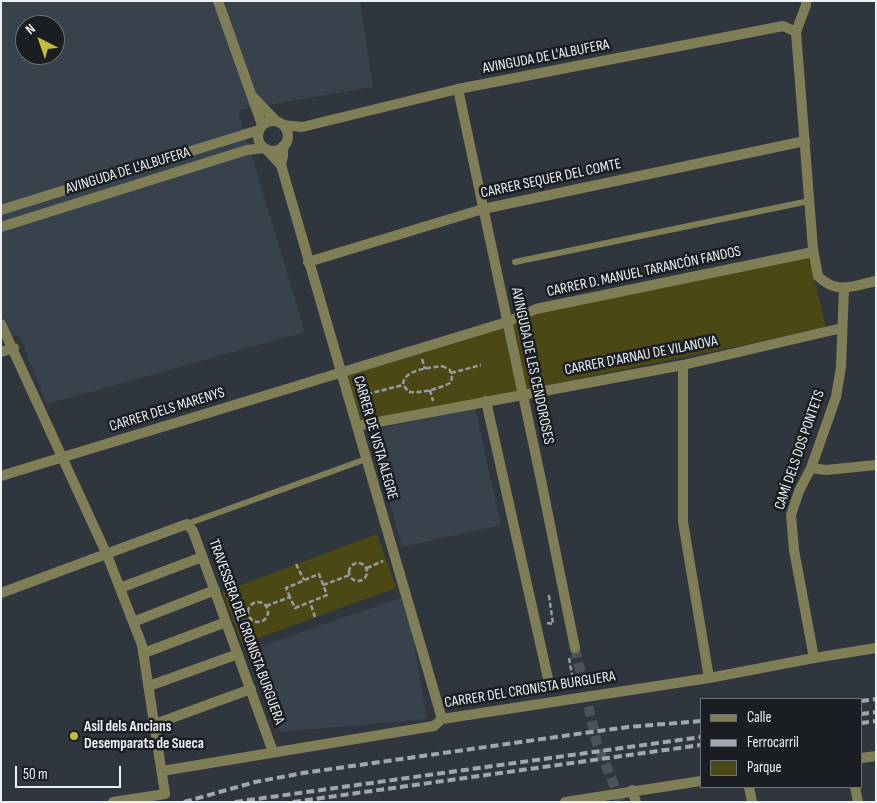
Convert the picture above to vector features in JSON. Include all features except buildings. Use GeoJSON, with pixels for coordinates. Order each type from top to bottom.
{"type":"FeatureCollection","features":[{"type":"Feature","properties":{"kind":"street"},"geometry":{"type":"LineString","coordinates":[[218,1],[252,96],[260,127],[258,139],[266,149],[276,150],[284,144],[288,134],[280,123],[252,96]]}},
{"type":"Feature","properties":{"kind":"street"},"geometry":{"type":"LineString","coordinates":[[806,1],[796,32],[813,252],[818,276],[833,288],[844,288],[876,281]]}},
{"type":"Feature","properties":{"kind":"street","name":"AVINGUDA DE L'ALBUFERA"},"geometry":{"type":"LineString","coordinates":[[280,123],[302,127],[458,89],[783,26],[796,32]]}},
{"type":"Feature","properties":{"kind":"street","name":"AVINGUDA DE LES CENDOROSES"},"geometry":{"type":"LineString","coordinates":[[458,89],[575,648]]}},
{"type":"Feature","properties":{"kind":"street"},"geometry":{"type":"LineString","coordinates":[[260,127],[266,122],[280,123]]}},
{"type":"Feature","properties":{"kind":"street","name":"AVINGUDA DE L'ALBUFERA"},"geometry":{"type":"LineString","coordinates":[[1,210],[260,127]]}},
{"type":"Feature","properties":{"kind":"street","name":"AVINGUDA DE L'ALBUFERA"},"geometry":{"type":"LineString","coordinates":[[284,144],[302,127]]}},
{"type":"Feature","properties":{"kind":"street","name":"CARRER SEQUER DEL COMTE"},"geometry":{"type":"LineString","coordinates":[[308,262],[483,209],[805,141]]}},
{"type":"Feature","properties":{"kind":"street","name":"CARRER DE VISTA ALEGRE"},"geometry":{"type":"LineString","coordinates":[[281,166],[284,144]]}},
{"type":"Feature","properties":{"kind":"street","name":"AVINGUDA DE L'ALBUFERA"},"geometry":{"type":"LineString","coordinates":[[1,226],[247,150],[266,149]]}},
{"type":"Feature","properties":{"kind":"street","name":"CARRER DE VISTA ALEGRE"},"geometry":{"type":"LineString","coordinates":[[266,149],[281,166],[442,719]]}},
{"type":"Feature","properties":{"kind":"street","name":"CARRER D. MANUEL TARANCÓN FANDOS"},"geometry":{"type":"LineString","coordinates":[[341,373],[507,322],[536,309],[813,252]]}},
{"type":"Feature","properties":{"kind":"street","name":"CAMÍ DELS DOS PONTETS"},"geometry":{"type":"LineString","coordinates":[[814,658],[794,550],[791,515],[799,492],[811,468],[836,397],[841,367],[844,288]]}},
{"type":"Feature","properties":{"kind":"street"},"geometry":{"type":"LineString","coordinates":[[1,324],[14,348],[106,555],[144,653],[165,794],[113,802]]}},
{"type":"Feature","properties":{"kind":"street","name":"CARRER D'ARNAU DE VILANOVA"},"geometry":{"type":"LineString","coordinates":[[357,426],[683,365],[842,328]]}},
{"type":"Feature","properties":{"kind":"street"},"geometry":{"type":"LineString","coordinates":[[1,352],[14,348]]}},
{"type":"Feature","properties":{"kind":"street"},"geometry":{"type":"LineString","coordinates":[[683,365],[683,522],[709,678]]}},
{"type":"Feature","properties":{"kind":"street","name":"CARRER DELS MARENYS"},"geometry":{"type":"LineString","coordinates":[[1,476],[341,373]]}},
{"type":"Feature","properties":{"kind":"street"},"geometry":{"type":"LineString","coordinates":[[486,401],[549,683]]}},
{"type":"Feature","properties":{"kind":"street"},"geometry":{"type":"LineString","coordinates":[[811,468],[826,470],[876,465]]}},
{"type":"Feature","properties":{"kind":"street"},"geometry":{"type":"LineString","coordinates":[[1,593],[187,524]]}},
{"type":"Feature","properties":{"kind":"street","name":"TRAVESSERA DEL CRONISTA BURGUERA"},"geometry":{"type":"LineString","coordinates":[[187,524],[193,532],[214,590],[231,620],[238,654],[273,752]]}},
{"type":"Feature","properties":{"kind":"street"},"geometry":{"type":"LineString","coordinates":[[120,588],[202,557]]}},
{"type":"Feature","properties":{"kind":"street"},"geometry":{"type":"LineString","coordinates":[[133,622],[214,590]]}},
{"type":"Feature","properties":{"kind":"street"},"geometry":{"type":"LineString","coordinates":[[144,653],[231,620]]}},
{"type":"Feature","properties":{"kind":"street","name":"CARRER DEL CRONISTA BURGUERA"},"geometry":{"type":"LineString","coordinates":[[162,771],[434,726],[442,719],[709,678],[876,648]]}},
{"type":"Feature","properties":{"kind":"street"},"geometry":{"type":"LineString","coordinates":[[149,686],[238,654]]}},
{"type":"Feature","properties":{"kind":"street"},"geometry":{"type":"LineString","coordinates":[[155,724],[251,689]]}},
{"type":"Feature","properties":{"kind":"street"},"geometry":{"type":"LineString","coordinates":[[862,758],[876,756]]}},
{"type":"Feature","properties":{"kind":"street"},"geometry":{"type":"LineString","coordinates":[[565,802],[632,790],[700,781]]}},
{"type":"Feature","properties":{"kind":"street"},"geometry":{"type":"LineString","coordinates":[[749,788],[752,802]]}},
{"type":"Feature","properties":{"kind":"street"},"geometry":{"type":"LineString","coordinates":[[855,788],[858,802]]}},
{"type":"Feature","properties":{"kind":"street"},"geometry":{"type":"LineString","coordinates":[[632,790],[636,802]]}},
{"type":"Feature","properties":{"kind":"lane"},"geometry":{"type":"LineString","coordinates":[[515,262],[809,201]]}},
{"type":"Feature","properties":{"kind":"lane"},"geometry":{"type":"LineString","coordinates":[[187,524],[366,459]]}},
{"type":"Feature","properties":{"kind":"path"},"geometry":{"type":"LineString","coordinates":[[421,355],[425,369]]}},
{"type":"Feature","properties":{"kind":"path"},"geometry":{"type":"LineString","coordinates":[[451,373],[481,365]]}},
{"type":"Feature","properties":{"kind":"path"},"geometry":{"type":"LineString","coordinates":[[442,366],[450,370],[451,373],[450,383],[430,390],[416,393],[409,392],[403,385],[406,375],[425,369],[442,366]]}},
{"type":"Feature","properties":{"kind":"path"},"geometry":{"type":"LineString","coordinates":[[359,396],[403,385]]}},
{"type":"Feature","properties":{"kind":"path"},"geometry":{"type":"LineString","coordinates":[[430,390],[434,405]]}},
{"type":"Feature","properties":{"kind":"path"},"geometry":{"type":"LineString","coordinates":[[367,568],[383,561]]}},
{"type":"Feature","properties":{"kind":"path"},"geometry":{"type":"LineString","coordinates":[[362,563],[367,568],[367,576],[363,580],[355,581],[350,575],[350,568],[354,564],[362,563]]}},
{"type":"Feature","properties":{"kind":"path"},"geometry":{"type":"LineString","coordinates":[[296,564],[304,580]]}},
{"type":"Feature","properties":{"kind":"path"},"geometry":{"type":"LineString","coordinates":[[319,574],[327,595],[295,608],[286,588],[304,580],[319,574]]}},
{"type":"Feature","properties":{"kind":"path"},"geometry":{"type":"LineString","coordinates":[[323,585],[350,575]]}},
{"type":"Feature","properties":{"kind":"path"},"geometry":{"type":"LineString","coordinates":[[266,606],[290,597]]}},
{"type":"Feature","properties":{"kind":"path"},"geometry":{"type":"LineString","coordinates":[[258,601],[266,606],[268,611],[264,621],[255,622],[247,614],[248,607],[252,603],[258,601]]}},
{"type":"Feature","properties":{"kind":"path"},"geometry":{"type":"LineString","coordinates":[[310,602],[315,617]]}},
{"type":"Feature","properties":{"kind":"path"},"geometry":{"type":"LineString","coordinates":[[231,620],[247,614]]}},
{"type":"Feature","properties":{"kind":"shaded area"},"geometry":{"type":"Polygon","coordinates":[[[1,1],[360,1],[373,87],[238,110],[305,332],[47,404],[19,335],[1,340],[1,1]]]}},
{"type":"Feature","properties":{"kind":"shaded area"},"geometry":{"type":"Polygon","coordinates":[[[475,407],[501,525],[402,547],[370,431],[475,407]]]}},
{"type":"Feature","properties":{"kind":"shaded area"},"geometry":{"type":"Polygon","coordinates":[[[406,596],[427,719],[280,732],[250,650],[406,596]]]}},
{"type":"Feature","properties":{"kind":"green space"},"geometry":{"type":"Polygon","coordinates":[[[809,256],[826,328],[525,390],[511,324],[538,312],[809,256]]]}},
{"type":"Feature","properties":{"kind":"green space"},"geometry":{"type":"Polygon","coordinates":[[[503,326],[518,392],[359,421],[345,375],[503,326]]]}},
{"type":"Feature","properties":{"kind":"green space"},"geometry":{"type":"Polygon","coordinates":[[[377,534],[396,588],[242,644],[222,592],[377,534]]]}},
{"type":"Feature","properties":{"kind":"tunnel"},"geometry":{"type":"LineString","coordinates":[[575,648],[597,744],[621,802]]}},
{"type":"Feature","properties":{"kind":"railway"},"geometry":{"type":"LineString","coordinates":[[862,701],[876,699]]}},
{"type":"Feature","properties":{"kind":"railway"},"geometry":{"type":"LineString","coordinates":[[862,714],[876,712]]}},
{"type":"Feature","properties":{"kind":"railway"},"geometry":{"type":"LineString","coordinates":[[184,802],[255,782],[303,773],[628,727],[700,721]]}},
{"type":"Feature","properties":{"kind":"railway"},"geometry":{"type":"LineString","coordinates":[[862,723],[876,721]]}},
{"type":"Feature","properties":{"kind":"railway"},"geometry":{"type":"LineString","coordinates":[[235,802],[700,737]]}},
{"type":"Feature","properties":{"kind":"railway"},"geometry":{"type":"LineString","coordinates":[[293,802],[700,745]]}},
{"type":"Feature","properties":{"kind":"place","name":"Asil dels Ancians Desemparats de Sueca"},"geometry":{"type":"Point","coordinates":[74,736]}}]}
